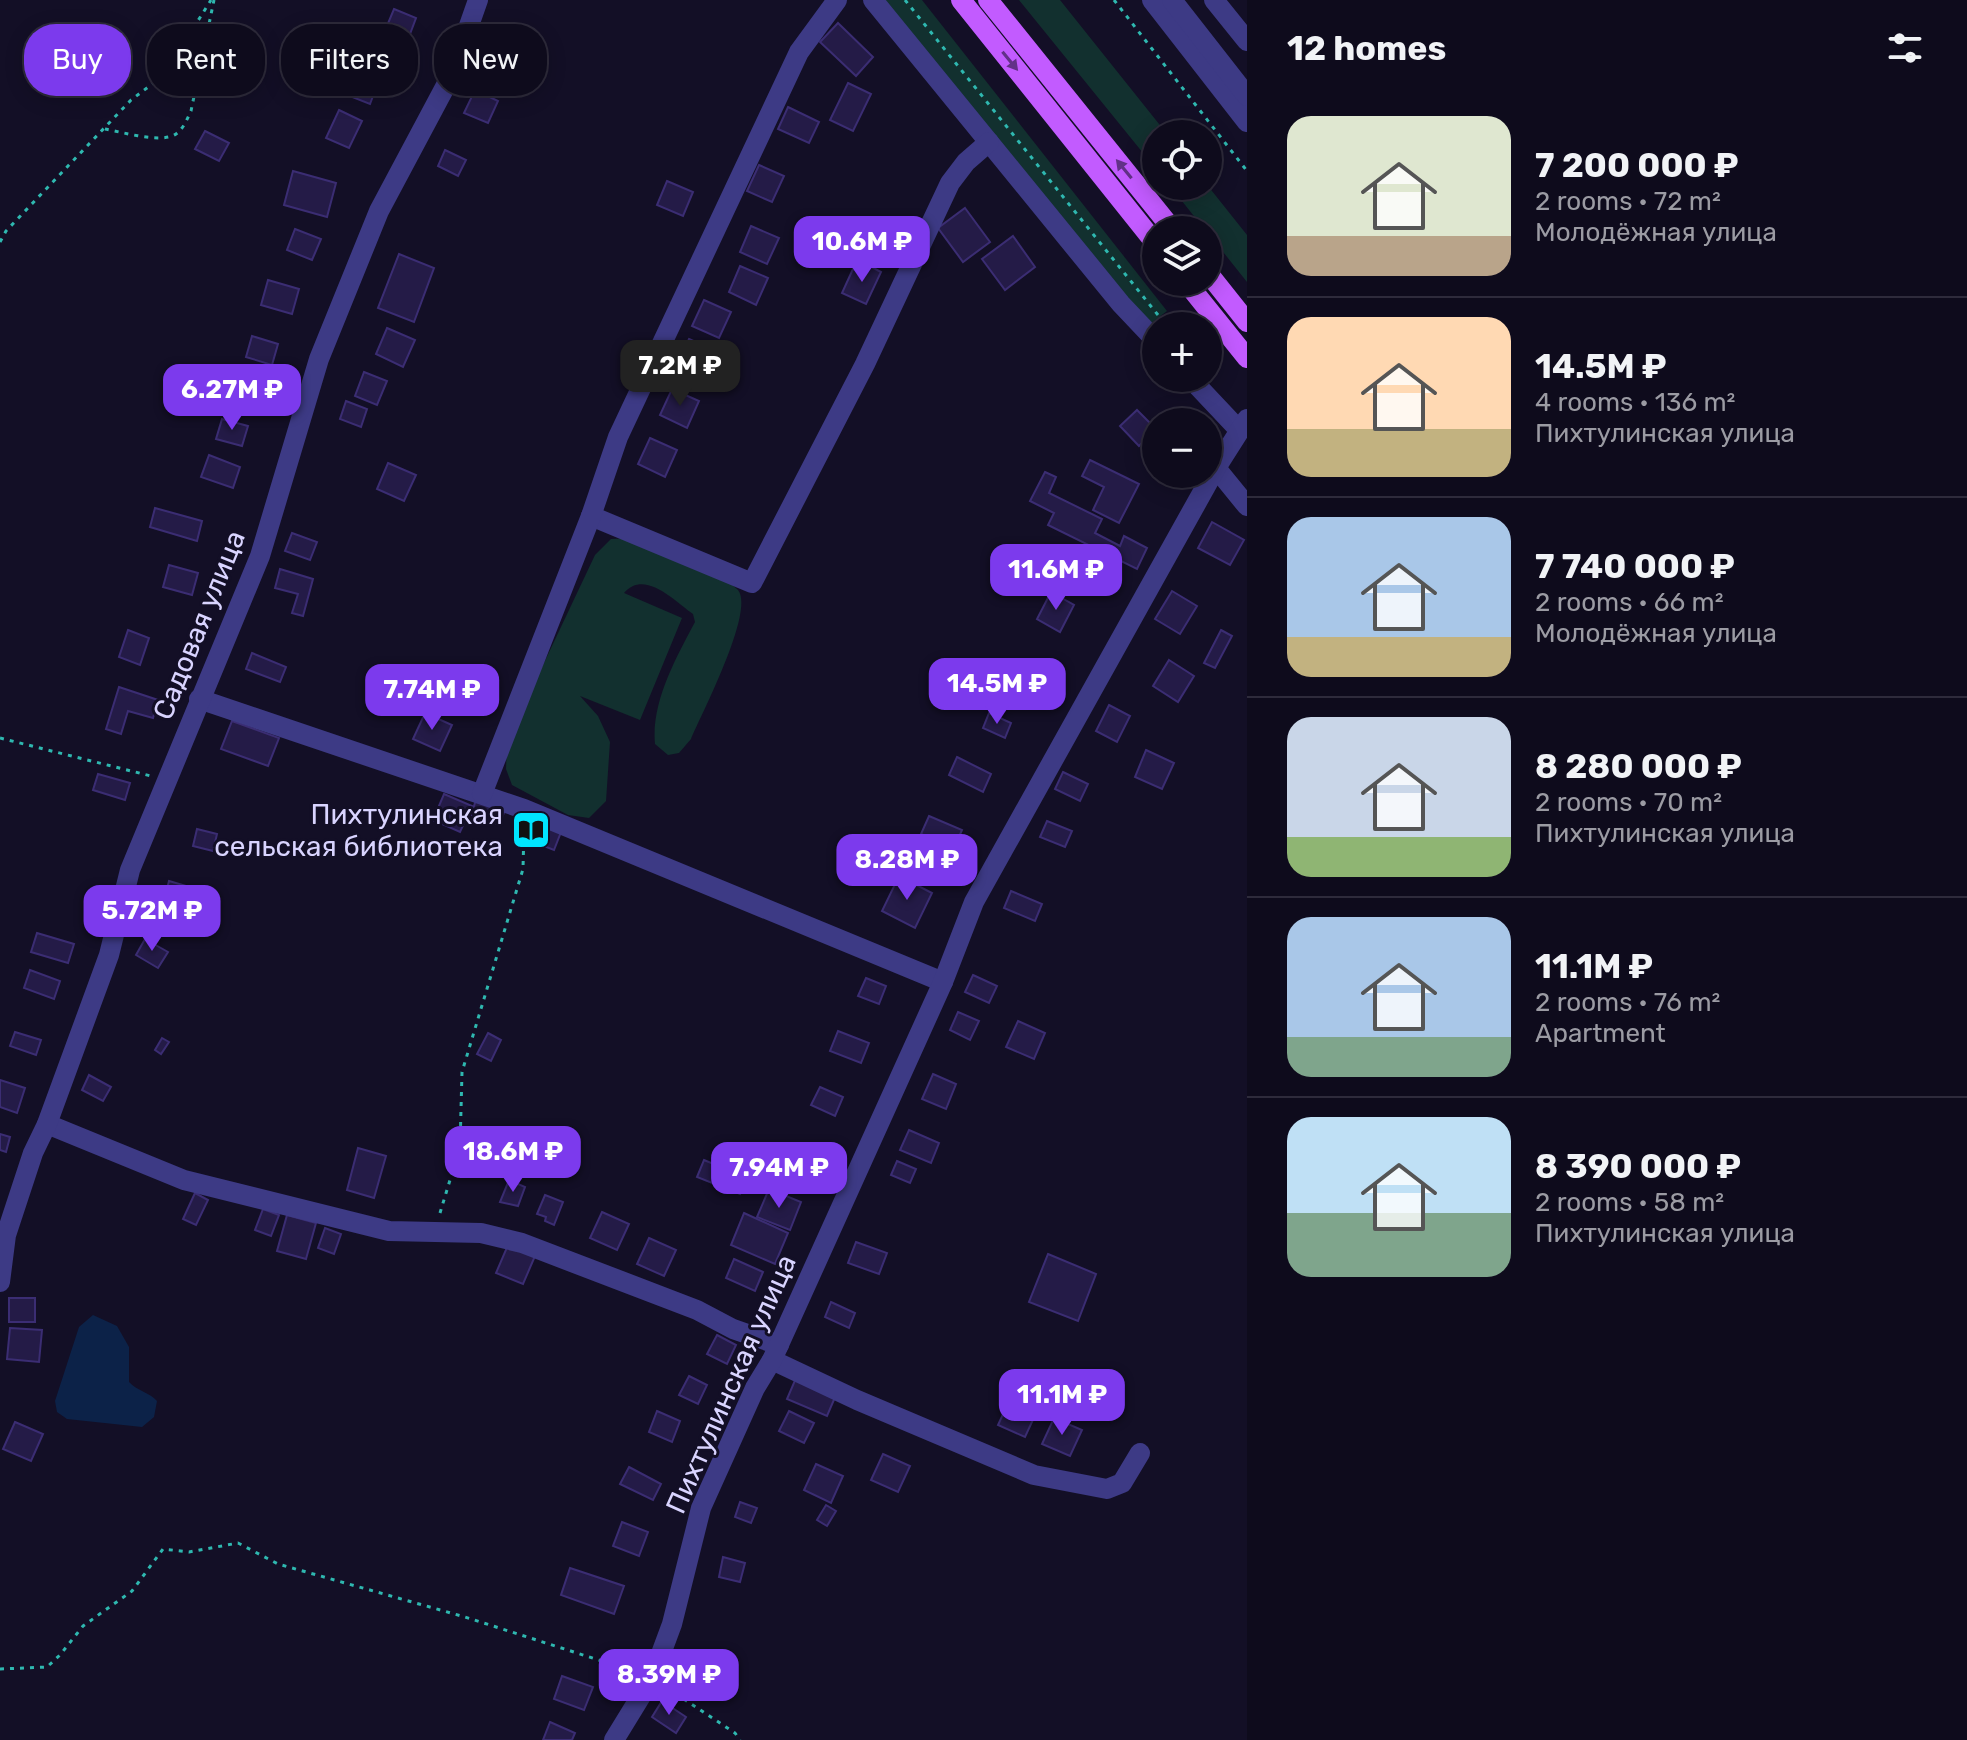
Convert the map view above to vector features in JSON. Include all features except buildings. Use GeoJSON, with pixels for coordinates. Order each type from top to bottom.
{"type":"FeatureCollection","features":[{"type":"Feature","properties":{"kind":"main road"},"geometry":{"type":"LineString","coordinates":[[961,0],[1142,226]]}},
{"type":"Feature","properties":{"kind":"main road"},"geometry":{"type":"LineString","coordinates":[[988,0],[1162,216]]}},
{"type":"Feature","properties":{"kind":"main road"},"geometry":{"type":"LineString","coordinates":[[1222,291],[1247,322]]}},
{"type":"Feature","properties":{"kind":"main road"},"geometry":{"type":"LineString","coordinates":[[1197,296],[1247,358]]}},
{"type":"Feature","properties":{"kind":"street","name":"Садовая улица"},"geometry":{"type":"LineString","coordinates":[[0,1282],[6,1235],[33,1153],[47,1124],[109,955],[130,870],[260,556],[319,359],[379,211],[452,74],[478,0]]}},
{"type":"Feature","properties":{"kind":"street"},"geometry":{"type":"LineString","coordinates":[[482,794],[591,516],[618,437],[799,52],[837,0]]}},
{"type":"Feature","properties":{"kind":"street"},"geometry":{"type":"LineString","coordinates":[[873,0],[1142,326]]}},
{"type":"Feature","properties":{"kind":"street"},"geometry":{"type":"LineString","coordinates":[[1152,0],[1247,122]]}},
{"type":"Feature","properties":{"kind":"street"},"geometry":{"type":"LineString","coordinates":[[1172,0],[1247,96]]}},
{"type":"Feature","properties":{"kind":"street"},"geometry":{"type":"LineString","coordinates":[[1214,0],[1247,41]]}},
{"type":"Feature","properties":{"kind":"street"},"geometry":{"type":"LineString","coordinates":[[591,516],[752,583],[865,364],[950,183],[966,162],[989,142]]}},
{"type":"Feature","properties":{"kind":"street"},"geometry":{"type":"LineString","coordinates":[[1206,392],[1243,425]]}},
{"type":"Feature","properties":{"kind":"street","name":"Пихтулинская улица"},"geometry":{"type":"LineString","coordinates":[[1222,458],[1243,425]]}},
{"type":"Feature","properties":{"kind":"street"},"geometry":{"type":"LineString","coordinates":[[1222,475],[1247,506]]}},
{"type":"Feature","properties":{"kind":"street","name":"Пихтулинская улица"},"geometry":{"type":"LineString","coordinates":[[614,1740],[652,1678],[672,1624],[701,1508],[755,1388],[776,1353],[943,982],[974,902],[1205,488]]}},
{"type":"Feature","properties":{"kind":"street"},"geometry":{"type":"LineString","coordinates":[[199,699],[524,809],[943,982]]}},
{"type":"Feature","properties":{"kind":"street"},"geometry":{"type":"LineString","coordinates":[[47,1124],[184,1180],[389,1231],[481,1233],[522,1243],[697,1310],[857,1400],[1034,1475],[1107,1489],[1122,1483],[1140,1453]]}},
{"type":"Feature","properties":{"kind":"path"},"geometry":{"type":"LineString","coordinates":[[105,129],[161,138],[174,136],[183,127],[191,111],[212,0]]}},
{"type":"Feature","properties":{"kind":"path"},"geometry":{"type":"LineString","coordinates":[[0,242],[6,231],[131,100],[164,75],[212,0]]}},
{"type":"Feature","properties":{"kind":"path"},"geometry":{"type":"LineString","coordinates":[[905,0],[1156,312]]}},
{"type":"Feature","properties":{"kind":"path"},"geometry":{"type":"LineString","coordinates":[[1114,0],[1247,171]]}},
{"type":"Feature","properties":{"kind":"path"},"geometry":{"type":"LineString","coordinates":[[1146,40],[1153,34]]}},
{"type":"Feature","properties":{"kind":"path"},"geometry":{"type":"LineString","coordinates":[[0,738],[166,781]]}},
{"type":"Feature","properties":{"kind":"path"},"geometry":{"type":"LineString","coordinates":[[434,1231],[460,1147],[462,1072],[523,869],[524,809]]}},
{"type":"Feature","properties":{"kind":"path"},"geometry":{"type":"LineString","coordinates":[[0,1669],[47,1667],[83,1626],[132,1591],[163,1549],[189,1552],[238,1543],[278,1564],[465,1617],[652,1678],[735,1733],[740,1740]]}},
{"type":"Feature","properties":{"kind":"green space"},"geometry":{"type":"Polygon","coordinates":[[[880,0],[922,0],[1142,279],[1142,296],[1155,296],[1167,311],[1142,312],[1142,324],[880,0]]]}},
{"type":"Feature","properties":{"kind":"green space"},"geometry":{"type":"Polygon","coordinates":[[[1019,0],[1060,0],[1156,120],[1142,120],[1142,152],[1019,0]]]}},
{"type":"Feature","properties":{"kind":"green space"},"geometry":{"type":"Polygon","coordinates":[[[1181,200],[1219,200],[1247,235],[1247,282],[1222,251],[1222,216],[1194,216],[1181,200]]]}},
{"type":"Feature","properties":{"kind":"green space"},"geometry":{"type":"Polygon","coordinates":[[[633,538],[704,568],[738,590],[741,601],[734,640],[691,739],[679,753],[668,755],[655,744],[657,712],[666,681],[695,622],[693,614],[650,586],[632,586],[624,593],[682,618],[640,720],[580,696],[598,716],[610,742],[606,801],[589,818],[568,815],[512,785],[506,769],[507,741],[595,555],[611,539],[633,538]]]}},
{"type":"Feature","properties":{"kind":"water"},"geometry":{"type":"Polygon","coordinates":[[[93,1315],[117,1326],[129,1347],[129,1382],[157,1401],[154,1417],[142,1427],[67,1419],[57,1412],[55,1401],[79,1327],[93,1315]]]}},
{"type":"Feature","properties":{"kind":"place","name":"Пихтулинская сельская библиотека"},"geometry":{"type":"Point","coordinates":[531,830]}}]}
